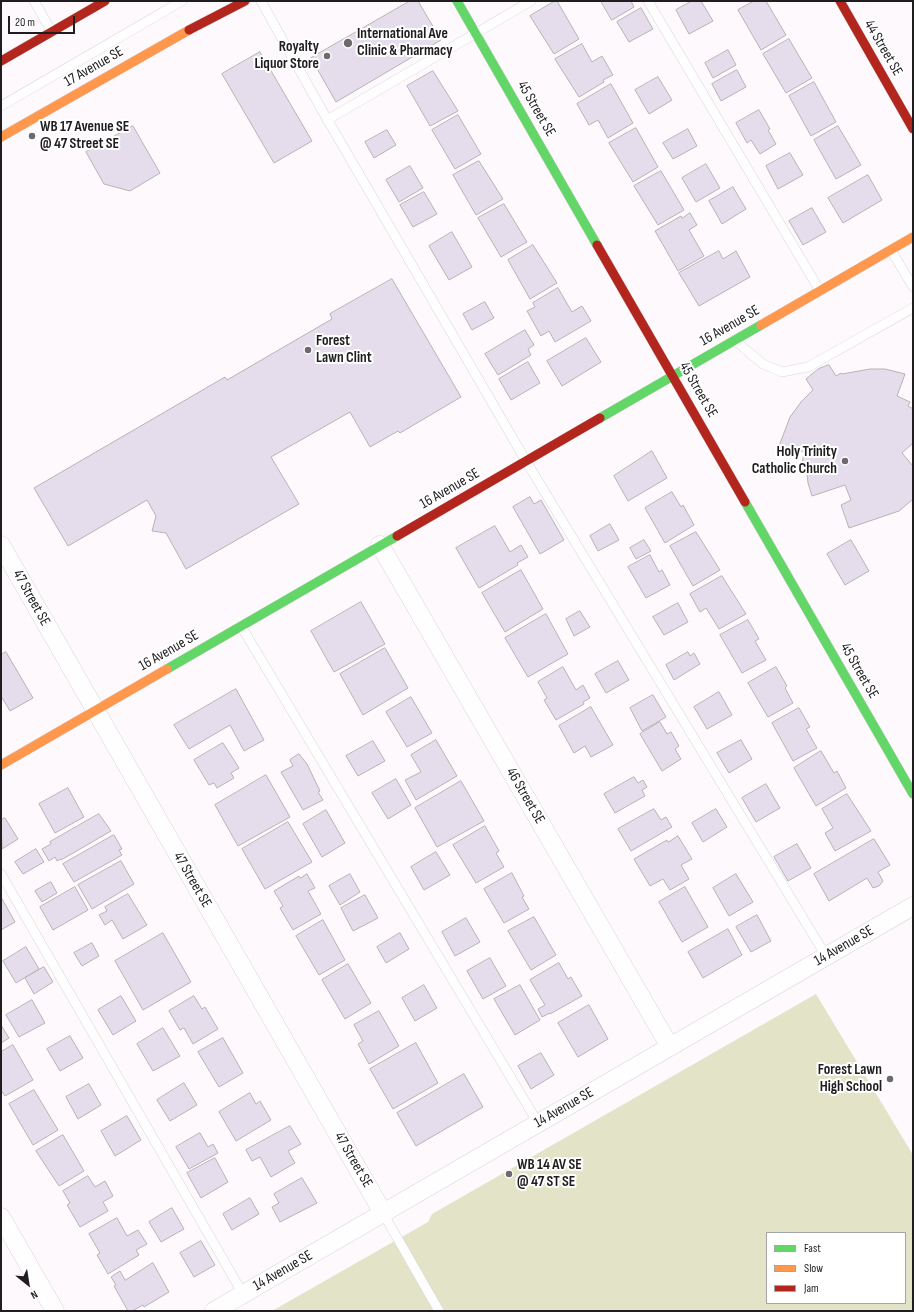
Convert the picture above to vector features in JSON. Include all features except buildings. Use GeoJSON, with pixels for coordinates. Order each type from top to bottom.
{"type":"FeatureCollection","features":[{"type":"Feature","properties":{"kind":"street"},"geometry":{"type":"LineString","coordinates":[[4,60],[104,1]]}},
{"type":"Feature","properties":{"kind":"street","name":"17 Avenue SE"},"geometry":{"type":"LineString","coordinates":[[1,137],[169,41],[245,1]]}},
{"type":"Feature","properties":{"kind":"street","name":"45 Street SE"},"geometry":{"type":"LineString","coordinates":[[457,1],[674,375],[913,794]]}},
{"type":"Feature","properties":{"kind":"street","name":"44 Street SE"},"geometry":{"type":"LineString","coordinates":[[840,1],[913,129]]}},
{"type":"Feature","properties":{"kind":"street","name":"16 Avenue SE"},"geometry":{"type":"LineString","coordinates":[[1,765],[913,237]]}},
{"type":"Feature","properties":{"kind":"street","name":"46 Street SE"},"geometry":{"type":"LineString","coordinates":[[380,545],[670,1047]]}},
{"type":"Feature","properties":{"kind":"street","name":"47 Street SE"},"geometry":{"type":"LineString","coordinates":[[1,546],[94,711],[384,1213]]}},
{"type":"Feature","properties":{"kind":"street","name":"14 Avenue SE"},"geometry":{"type":"LineString","coordinates":[[214,1311],[913,906]]}},
{"type":"Feature","properties":{"kind":"street"},"geometry":{"type":"LineString","coordinates":[[1,1217],[55,1311]]}},
{"type":"Feature","properties":{"kind":"lane"},"geometry":{"type":"LineString","coordinates":[[34,1],[52,32]]}},
{"type":"Feature","properties":{"kind":"lane"},"geometry":{"type":"LineString","coordinates":[[1,106],[182,1]]}},
{"type":"Feature","properties":{"kind":"lane"},"geometry":{"type":"LineString","coordinates":[[261,1],[327,120],[526,461],[826,956]]}},
{"type":"Feature","properties":{"kind":"lane"},"geometry":{"type":"LineString","coordinates":[[327,120],[531,1]]}},
{"type":"Feature","properties":{"kind":"lane"},"geometry":{"type":"LineString","coordinates":[[648,1],[820,291]]}},
{"type":"Feature","properties":{"kind":"lane"},"geometry":{"type":"LineString","coordinates":[[1,48],[4,60]]}},
{"type":"Feature","properties":{"kind":"lane"},"geometry":{"type":"LineString","coordinates":[[891,250],[913,287]]}},
{"type":"Feature","properties":{"kind":"lane"},"geometry":{"type":"LineString","coordinates":[[734,340],[763,364],[782,372],[808,367],[913,308]]}},
{"type":"Feature","properties":{"kind":"lane"},"geometry":{"type":"LineString","coordinates":[[240,626],[538,1123]]}},
{"type":"Feature","properties":{"kind":"lane"},"geometry":{"type":"LineString","coordinates":[[1,874],[242,1294]]}},
{"type":"Feature","properties":{"kind":"lane"},"geometry":{"type":"LineString","coordinates":[[384,1213],[439,1311]]}},
{"type":"Feature","properties":{"kind":"green space"},"geometry":{"type":"Polygon","coordinates":[[[816,994],[913,1155],[913,1311],[272,1311],[428,1222],[432,1214],[816,994]]]}},
{"type":"Feature","properties":{"kind":"traffic: fast"},"geometry":{"type":"LineString","coordinates":[[457,1],[597,245]]}},
{"type":"Feature","properties":{"kind":"traffic: fast"},"geometry":{"type":"LineString","coordinates":[[600,418],[761,325]]}},
{"type":"Feature","properties":{"kind":"traffic: fast"},"geometry":{"type":"LineString","coordinates":[[745,502],[913,794]]}},
{"type":"Feature","properties":{"kind":"traffic: fast"},"geometry":{"type":"LineString","coordinates":[[167,669],[397,536]]}},
{"type":"Feature","properties":{"kind":"traffic: slow"},"geometry":{"type":"LineString","coordinates":[[1,137],[189,30]]}},
{"type":"Feature","properties":{"kind":"traffic: slow"},"geometry":{"type":"LineString","coordinates":[[761,325],[913,237]]}},
{"type":"Feature","properties":{"kind":"traffic: slow"},"geometry":{"type":"LineString","coordinates":[[1,765],[167,669]]}},
{"type":"Feature","properties":{"kind":"traffic: jam"},"geometry":{"type":"LineString","coordinates":[[1,61],[105,1]]}},
{"type":"Feature","properties":{"kind":"traffic: jam"},"geometry":{"type":"LineString","coordinates":[[189,30],[245,1]]}},
{"type":"Feature","properties":{"kind":"traffic: jam"},"geometry":{"type":"LineString","coordinates":[[840,1],[913,129]]}},
{"type":"Feature","properties":{"kind":"traffic: jam"},"geometry":{"type":"LineString","coordinates":[[597,245],[745,502]]}},
{"type":"Feature","properties":{"kind":"traffic: jam"},"geometry":{"type":"LineString","coordinates":[[397,536],[600,418]]}},
{"type":"Feature","properties":{"kind":"place","name":"International Ave Clinic & Pharmacy"},"geometry":{"type":"Point","coordinates":[348,43]}},
{"type":"Feature","properties":{"kind":"place","name":"Royalty Liquor Store"},"geometry":{"type":"Point","coordinates":[327,56]}},
{"type":"Feature","properties":{"kind":"place","name":"WB 17 Avenue SE @ 47 Street SE"},"geometry":{"type":"Point","coordinates":[32,136]}},
{"type":"Feature","properties":{"kind":"place","name":"Forest Lawn Clint"},"geometry":{"type":"Point","coordinates":[308,350]}},
{"type":"Feature","properties":{"kind":"place","name":"Holy Trinity Catholic Church"},"geometry":{"type":"Point","coordinates":[845,461]}},
{"type":"Feature","properties":{"kind":"place","name":"Forest Lawn High School"},"geometry":{"type":"Point","coordinates":[890,1079]}},
{"type":"Feature","properties":{"kind":"place","name":"WB 14 AV SE @ 47 ST SE"},"geometry":{"type":"Point","coordinates":[509,1174]}}]}
